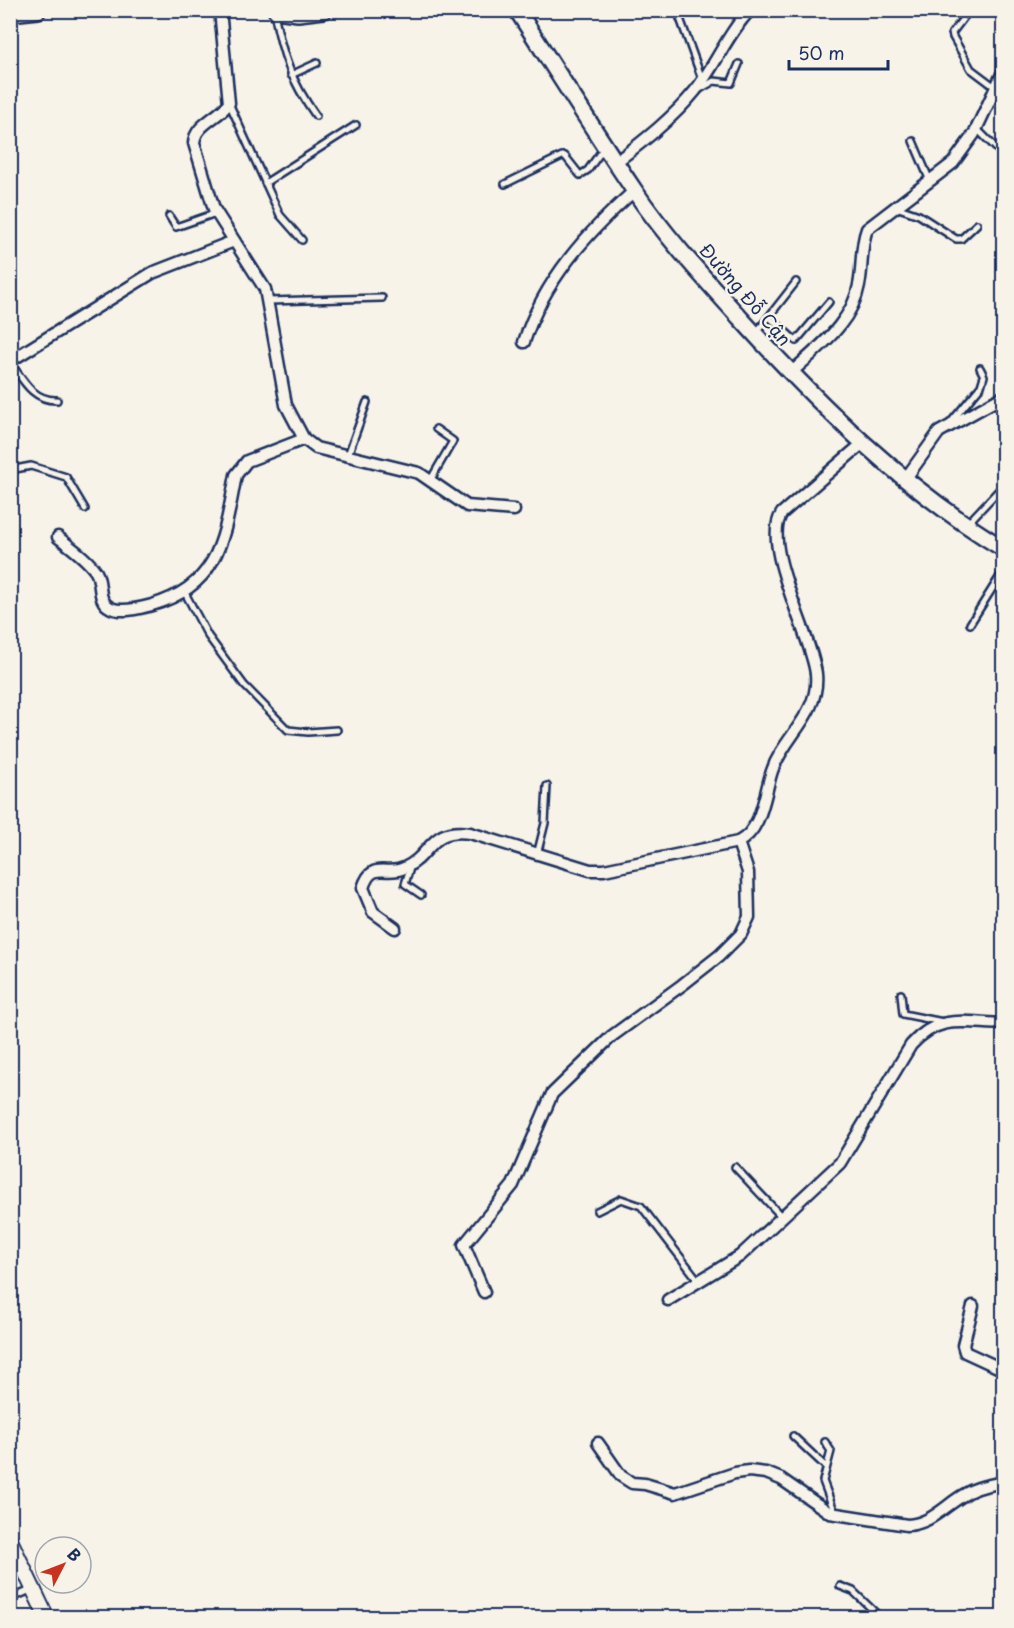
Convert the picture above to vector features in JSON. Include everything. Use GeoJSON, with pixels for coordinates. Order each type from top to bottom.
{"type":"FeatureCollection","features":[{"type":"Feature","properties":{"kind":"main road"},"geometry":{"type":"LineString","coordinates":[[10,13],[38,10]]}},
{"type":"Feature","properties":{"kind":"main road"},"geometry":{"type":"LineString","coordinates":[[275,10],[298,13],[324,10]]}},
{"type":"Feature","properties":{"kind":"main road","name":"Đường Đỗ Cận"},"geometry":{"type":"LineString","coordinates":[[517,10],[634,191],[706,280],[755,335],[790,373],[863,443],[965,526],[1004,549]]}},
{"type":"Feature","properties":{"kind":"street"},"geometry":{"type":"LineString","coordinates":[[220,10],[229,103],[194,135],[194,143],[216,213],[259,278],[268,301],[284,396],[304,439],[316,448],[409,470],[431,479],[467,506],[514,510]]}},
{"type":"Feature","properties":{"kind":"street"},"geometry":{"type":"LineString","coordinates":[[616,162],[652,135],[695,91],[735,28],[750,10]]}},
{"type":"Feature","properties":{"kind":"street"},"geometry":{"type":"LineString","coordinates":[[790,373],[833,333],[850,311],[860,285],[864,238],[867,229],[953,163],[976,128],[1004,70]]}},
{"type":"Feature","properties":{"kind":"street"},"geometry":{"type":"LineString","coordinates":[[524,342],[533,315],[569,256],[603,219],[634,191]]}},
{"type":"Feature","properties":{"kind":"street"},"geometry":{"type":"LineString","coordinates":[[10,361],[146,276],[234,241]]}},
{"type":"Feature","properties":{"kind":"street"},"geometry":{"type":"LineString","coordinates":[[906,478],[932,440],[948,426],[1004,396]]}},
{"type":"Feature","properties":{"kind":"street"},"geometry":{"type":"LineString","coordinates":[[58,537],[96,572],[100,594],[110,608],[118,610],[146,607],[184,591],[208,570],[223,541],[236,475],[240,468],[247,462],[304,439]]}},
{"type":"Feature","properties":{"kind":"street"},"geometry":{"type":"LineString","coordinates":[[395,928],[373,912],[363,888],[364,883],[373,872],[398,870],[413,861],[444,833],[457,831],[576,867],[604,870],[748,838],[755,828],[773,768],[809,712],[816,693],[816,672],[780,557],[775,535],[776,521],[782,513],[863,443]]}},
{"type":"Feature","properties":{"kind":"street"},"geometry":{"type":"LineString","coordinates":[[484,1292],[464,1245],[513,1185],[552,1094],[612,1036],[720,956],[741,934],[749,917],[748,872],[738,842]]}},
{"type":"Feature","properties":{"kind":"street"},"geometry":{"type":"LineString","coordinates":[[668,1300],[740,1256],[847,1154],[911,1045],[932,1026],[944,1022],[1004,1024]]}},
{"type":"Feature","properties":{"kind":"street"},"geometry":{"type":"LineString","coordinates":[[973,1306],[963,1345],[965,1352],[1004,1370]]}},
{"type":"Feature","properties":{"kind":"street"},"geometry":{"type":"LineString","coordinates":[[598,1443],[621,1476],[632,1483],[645,1484],[675,1493],[735,1473],[749,1471],[766,1473],[781,1479],[820,1508],[836,1515],[918,1525],[929,1520],[967,1493],[1004,1482]]}},
{"type":"Feature","properties":{"kind":"street"},"geometry":{"type":"LineString","coordinates":[[10,1540],[33,1589]]}},
{"type":"Feature","properties":{"kind":"street"},"geometry":{"type":"LineString","coordinates":[[36,1595],[47,1617]]}},
{"type":"Feature","properties":{"kind":"lane"},"geometry":{"type":"LineString","coordinates":[[275,10],[280,45],[291,75],[297,90],[316,116]]}},
{"type":"Feature","properties":{"kind":"lane"},"geometry":{"type":"LineString","coordinates":[[677,10],[703,81]]}},
{"type":"Feature","properties":{"kind":"lane"},"geometry":{"type":"LineString","coordinates":[[968,12],[952,33],[952,37],[971,69],[995,87]]}},
{"type":"Feature","properties":{"kind":"lane"},"geometry":{"type":"LineString","coordinates":[[291,75],[317,63]]}},
{"type":"Feature","properties":{"kind":"lane"},"geometry":{"type":"LineString","coordinates":[[695,91],[714,81],[731,83],[739,64]]}},
{"type":"Feature","properties":{"kind":"lane"},"geometry":{"type":"LineString","coordinates":[[229,103],[280,215],[302,240]]}},
{"type":"Feature","properties":{"kind":"lane"},"geometry":{"type":"LineString","coordinates":[[265,183],[356,126]]}},
{"type":"Feature","properties":{"kind":"lane"},"geometry":{"type":"LineString","coordinates":[[976,128],[1004,156]]}},
{"type":"Feature","properties":{"kind":"lane"},"geometry":{"type":"LineString","coordinates":[[913,141],[930,182]]}},
{"type":"Feature","properties":{"kind":"lane"},"geometry":{"type":"LineString","coordinates":[[505,184],[562,156],[567,158],[580,175],[588,170],[606,146]]}},
{"type":"Feature","properties":{"kind":"lane"},"geometry":{"type":"LineString","coordinates":[[895,207],[919,215],[956,239],[961,239],[976,224]]}},
{"type":"Feature","properties":{"kind":"lane"},"geometry":{"type":"LineString","coordinates":[[169,216],[176,227],[216,213]]}},
{"type":"Feature","properties":{"kind":"lane"},"geometry":{"type":"LineString","coordinates":[[755,335],[796,282]]}},
{"type":"Feature","properties":{"kind":"lane"},"geometry":{"type":"LineString","coordinates":[[268,301],[382,298]]}},
{"type":"Feature","properties":{"kind":"lane"},"geometry":{"type":"LineString","coordinates":[[769,317],[796,341],[829,302]]}},
{"type":"Feature","properties":{"kind":"lane"},"geometry":{"type":"LineString","coordinates":[[10,361],[27,387],[45,400],[57,400]]}},
{"type":"Feature","properties":{"kind":"lane"},"geometry":{"type":"LineString","coordinates":[[948,426],[981,386],[984,376],[980,368]]}},
{"type":"Feature","properties":{"kind":"lane"},"geometry":{"type":"LineString","coordinates":[[348,455],[368,402]]}},
{"type":"Feature","properties":{"kind":"lane"},"geometry":{"type":"LineString","coordinates":[[431,479],[453,441],[436,429]]}},
{"type":"Feature","properties":{"kind":"lane"},"geometry":{"type":"LineString","coordinates":[[10,470],[31,466],[66,477],[85,509]]}},
{"type":"Feature","properties":{"kind":"lane"},"geometry":{"type":"LineString","coordinates":[[965,526],[999,489]]}},
{"type":"Feature","properties":{"kind":"lane"},"geometry":{"type":"LineString","coordinates":[[970,624],[1004,570]]}},
{"type":"Feature","properties":{"kind":"lane"},"geometry":{"type":"LineString","coordinates":[[184,591],[208,636],[244,685],[288,730],[308,732],[337,730]]}},
{"type":"Feature","properties":{"kind":"lane"},"geometry":{"type":"LineString","coordinates":[[537,855],[545,823],[547,786]]}},
{"type":"Feature","properties":{"kind":"lane"},"geometry":{"type":"LineString","coordinates":[[413,861],[405,884],[421,895]]}},
{"type":"Feature","properties":{"kind":"lane"},"geometry":{"type":"LineString","coordinates":[[901,994],[903,1014],[944,1022]]}},
{"type":"Feature","properties":{"kind":"lane"},"geometry":{"type":"LineString","coordinates":[[735,1167],[782,1217]]}},
{"type":"Feature","properties":{"kind":"lane"},"geometry":{"type":"LineString","coordinates":[[597,1211],[621,1199],[641,1206],[699,1282]]}},
{"type":"Feature","properties":{"kind":"lane"},"geometry":{"type":"LineString","coordinates":[[793,1436],[825,1467]]}},
{"type":"Feature","properties":{"kind":"lane"},"geometry":{"type":"LineString","coordinates":[[825,1442],[831,1451],[825,1467],[823,1487],[836,1515]]}},
{"type":"Feature","properties":{"kind":"lane"},"geometry":{"type":"LineString","coordinates":[[840,1586],[853,1591],[881,1617]]}},
{"type":"Feature","properties":{"kind":"lane"},"geometry":{"type":"LineString","coordinates":[[10,1599],[33,1589]]}}]}
